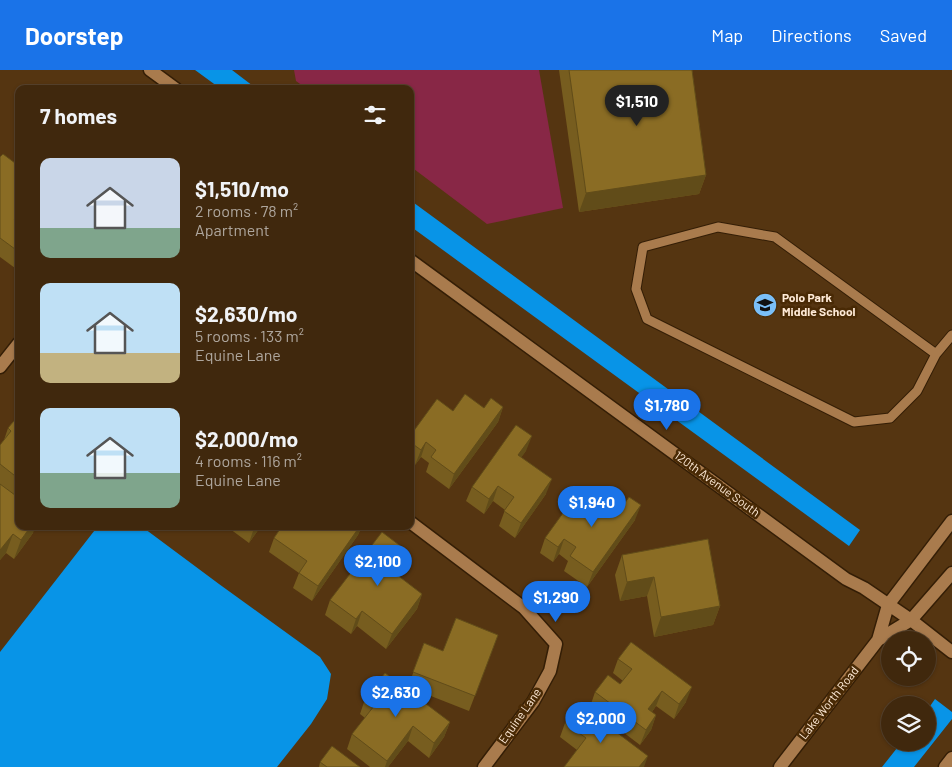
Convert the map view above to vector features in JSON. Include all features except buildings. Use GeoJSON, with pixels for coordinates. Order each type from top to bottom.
{"type":"FeatureCollection","features":[{"type":"Feature","properties":{"kind":"street"},"geometry":{"type":"LineString","coordinates":[[150,70],[171,85]]}},
{"type":"Feature","properties":{"kind":"street","name":"120th Avenue South"},"geometry":{"type":"LineString","coordinates":[[414,263],[846,579],[864,588],[911,620],[952,652]]}},
{"type":"Feature","properties":{"kind":"street"},"geometry":{"type":"LineString","coordinates":[[0,366],[15,348]]}},
{"type":"Feature","properties":{"kind":"street","name":"Lake Worth Road"},"geometry":{"type":"LineString","coordinates":[[878,640],[888,605],[952,521]]}},
{"type":"Feature","properties":{"kind":"street","name":"Equine Lane"},"geometry":{"type":"LineString","coordinates":[[414,525],[524,608],[556,644],[550,671],[533,702],[484,767]]}},
{"type":"Feature","properties":{"kind":"street","name":"Lake Worth Road"},"geometry":{"type":"LineString","coordinates":[[780,767],[878,640],[911,620],[952,573]]}},
{"type":"Feature","properties":{"kind":"street"},"geometry":{"type":"LineString","coordinates":[[945,767],[952,758]]}},
{"type":"Feature","properties":{"kind":"lane"},"geometry":{"type":"LineString","coordinates":[[936,354],[775,237],[718,227],[643,247],[636,289],[647,319],[854,422],[890,418],[917,391],[936,354],[952,335]]}},
{"type":"Feature","properties":{"kind":"shaded area"},"geometry":{"type":"Polygon","coordinates":[[[294,70],[539,70],[563,208],[487,224],[414,169],[414,85],[302,85],[296,81],[294,70]]]}},
{"type":"Feature","properties":{"kind":"water"},"geometry":{"type":"Polygon","coordinates":[[[195,70],[232,70],[252,85],[216,85],[195,70]]]}},
{"type":"Feature","properties":{"kind":"water"},"geometry":{"type":"Polygon","coordinates":[[[414,203],[860,530],[849,546],[414,229],[414,203]]]}},
{"type":"Feature","properties":{"kind":"water"},"geometry":{"type":"Polygon","coordinates":[[[95,530],[146,530],[320,657],[331,674],[327,699],[311,724],[277,767],[0,767],[0,652],[95,530]]]}},
{"type":"Feature","properties":{"kind":"water"},"geometry":{"type":"Polygon","coordinates":[[[936,700],[952,712],[952,719],[936,739],[936,700]]]}},
{"type":"Feature","properties":{"kind":"water"},"geometry":{"type":"Polygon","coordinates":[[[895,751],[927,751],[914,767],[882,767],[895,751]]]}},
{"type":"Feature","properties":{"kind":"place","name":"Polo Park Middle School"},"geometry":{"type":"Point","coordinates":[765,305]}}]}
